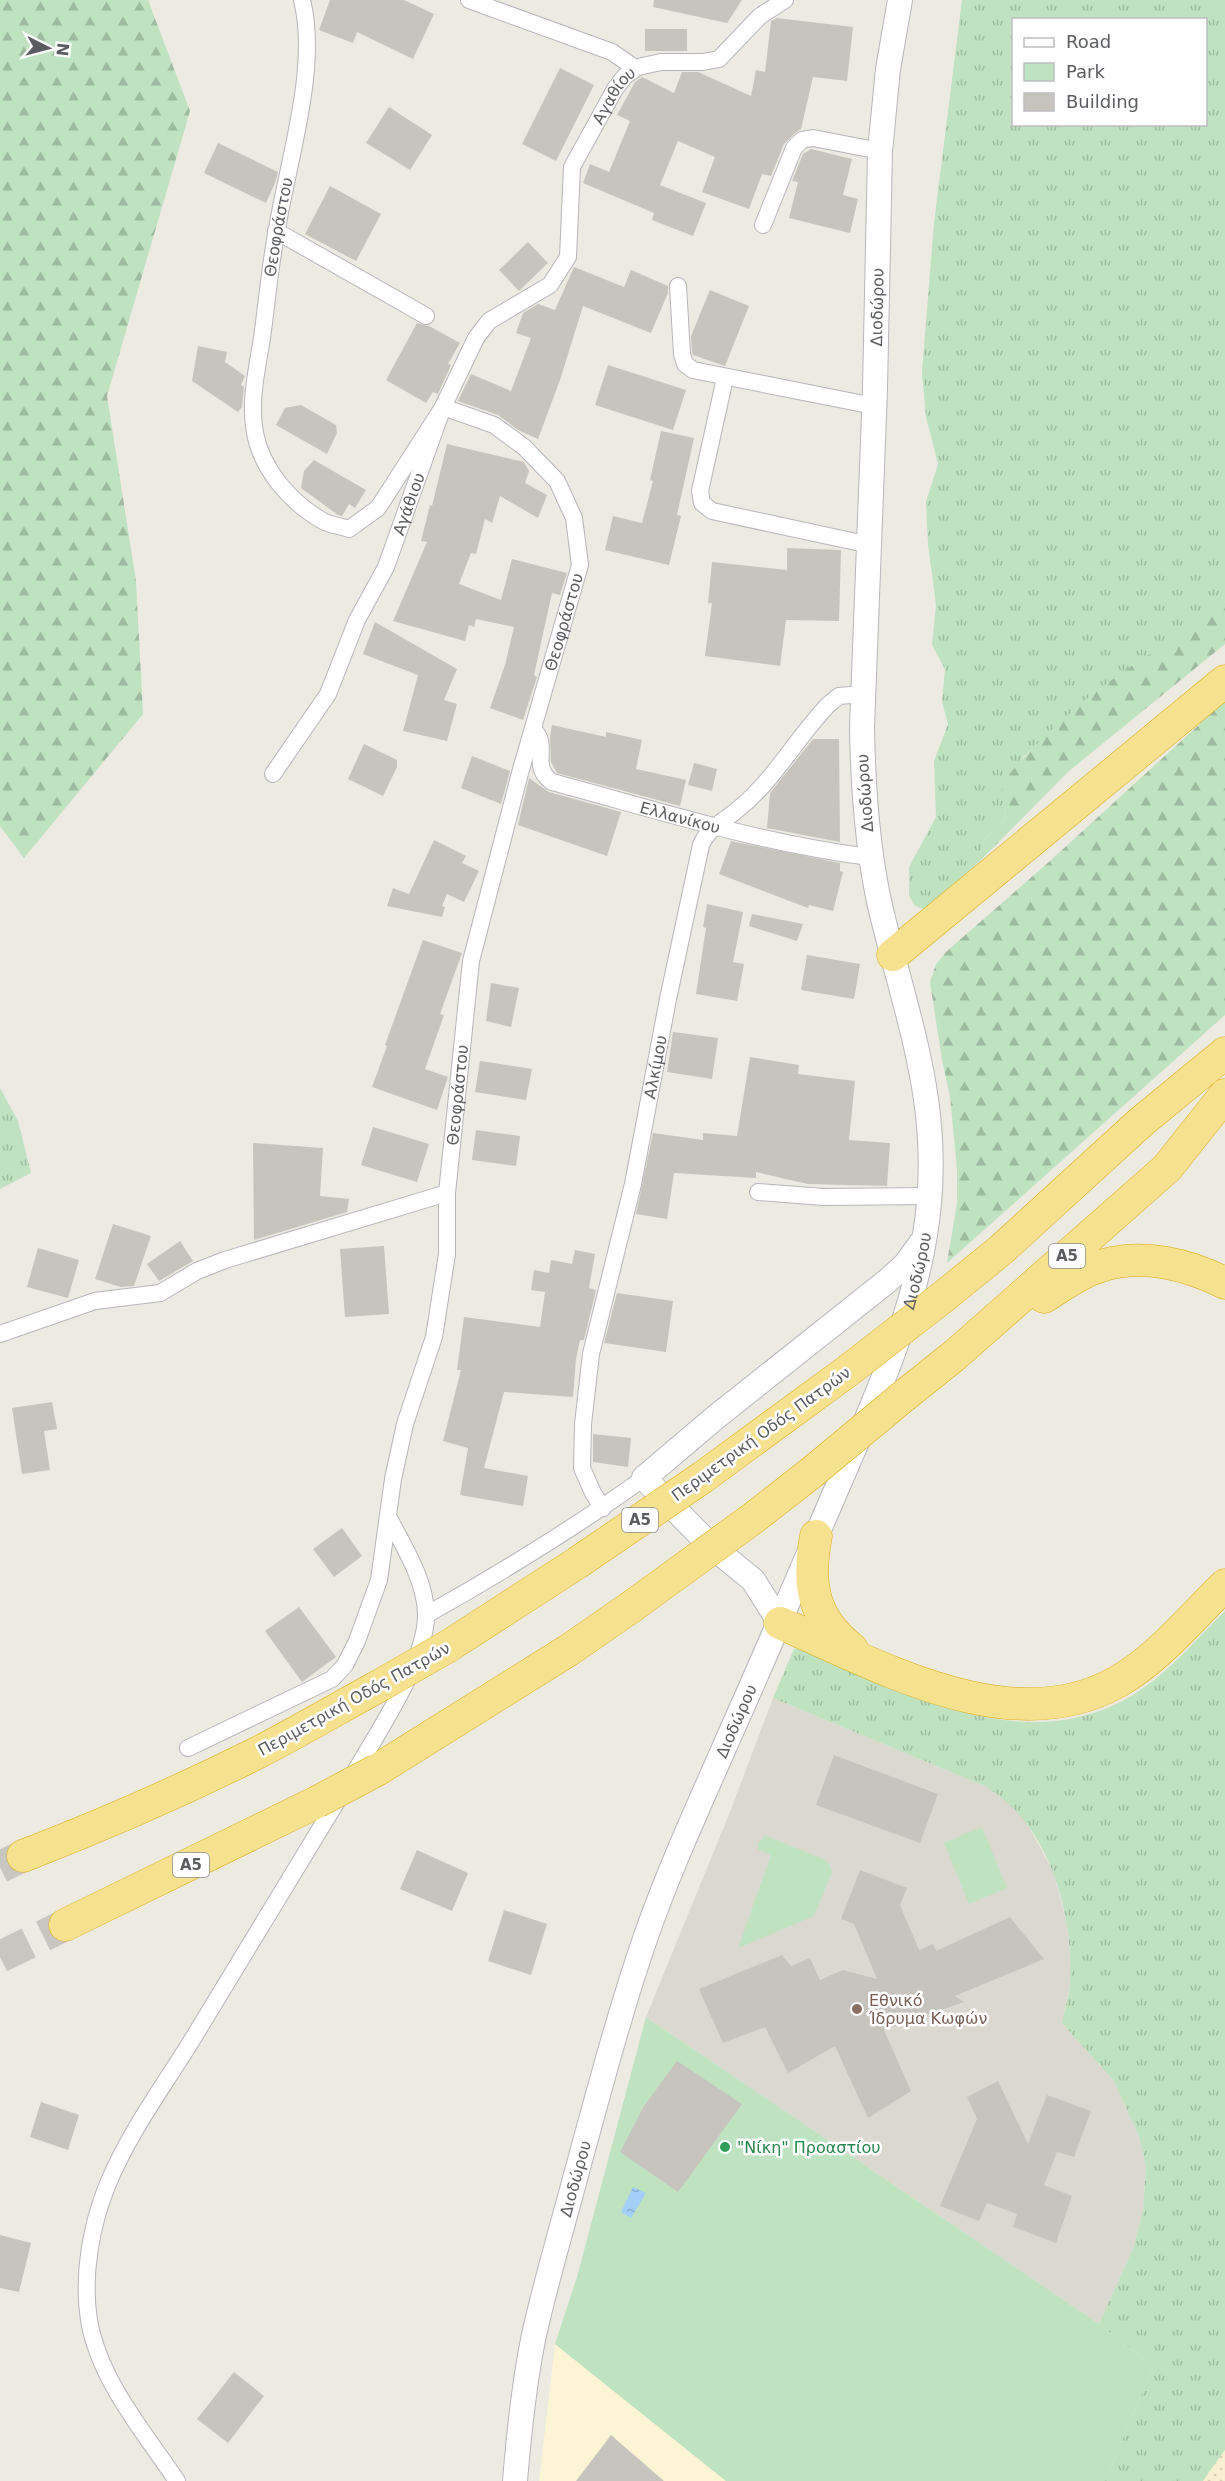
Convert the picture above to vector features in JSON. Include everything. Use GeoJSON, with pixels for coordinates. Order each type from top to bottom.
{"type":"FeatureCollection","features":[{"type":"Feature","properties":{"kind":"highway"},"geometry":{"type":"LineString","coordinates":[[894,955],[1225,681]]}},
{"type":"Feature","properties":{"kind":"highway"},"geometry":{"type":"LineString","coordinates":[[1141,1122],[1158,1095],[1225,1034]]}},
{"type":"Feature","properties":{"kind":"highway","name":"Περιμετρική Οδός Πατρών"},"geometry":{"type":"LineString","coordinates":[[23,1856],[142,1808],[259,1752],[447,1647],[577,1563],[703,1477],[849,1370],[943,1297],[1002,1248],[1141,1122],[1225,1053]]}},
{"type":"Feature","properties":{"kind":"highway","name":"Α5"},"geometry":{"type":"LineString","coordinates":[[64,1925],[317,1802],[377,1770],[570,1650],[631,1607],[752,1519],[955,1355],[1167,1168],[1225,1095]]}},
{"type":"Feature","properties":{"kind":"highway"},"geometry":{"type":"LineString","coordinates":[[955,1355],[1065,1283],[1105,1264],[1124,1261],[1173,1264],[1195,1269],[1225,1283]]}},
{"type":"Feature","properties":{"kind":"highway"},"geometry":{"type":"LineString","coordinates":[[816,1536],[811,1565],[816,1602],[832,1632],[870,1662]]}},
{"type":"Feature","properties":{"kind":"highway"},"geometry":{"type":"LineString","coordinates":[[780,1623],[942,1691],[970,1698],[1024,1704],[1071,1699],[1116,1683],[1136,1669],[1225,1585]]}},
{"type":"Feature","properties":{"kind":"street","name":"Θεοφράστου"},"geometry":{"type":"LineString","coordinates":[[188,1748],[332,1679],[345,1665],[357,1641],[379,1580],[405,1424],[434,1337],[438,1316],[447,1254],[447,1193],[471,962],[495,866],[580,565],[574,518],[557,481],[524,447],[494,425],[442,407],[378,508],[349,529],[324,522],[286,494],[271,472],[256,435],[252,404],[276,231],[302,98],[307,20],[302,0]]}},
{"type":"Feature","properties":{"kind":"street"},"geometry":{"type":"LineString","coordinates":[[470,0],[612,52],[635,68]]}},
{"type":"Feature","properties":{"kind":"street","name":"Αγαθίου"},"geometry":{"type":"LineString","coordinates":[[568,257],[570,177],[574,162],[615,89],[625,76],[635,68],[661,62],[716,60],[760,16],[784,0]]}},
{"type":"Feature","properties":{"kind":"street","name":"Διοδώρου"},"geometry":{"type":"LineString","coordinates":[[515,2481],[520,2423],[534,2336],[630,1984],[648,1931],[696,1812],[780,1623],[889,1366],[915,1284],[924,1239],[930,1196],[931,1130],[927,1096],[916,1041],[870,857],[863,778],[863,694],[870,545],[880,151],[888,69],[900,0]]}},
{"type":"Feature","properties":{"kind":"street"},"geometry":{"type":"LineString","coordinates":[[763,225],[794,148],[802,140],[813,138],[880,151]]}},
{"type":"Feature","properties":{"kind":"street"},"geometry":{"type":"LineString","coordinates":[[276,231],[426,316]]}},
{"type":"Feature","properties":{"kind":"street","name":"Αγάθιου"},"geometry":{"type":"LineString","coordinates":[[273,774],[328,694],[357,620],[386,567],[442,407],[476,338],[489,321],[550,285],[568,257]]}},
{"type":"Feature","properties":{"kind":"street"},"geometry":{"type":"LineString","coordinates":[[678,286],[682,354],[686,364],[693,370],[874,406]]}},
{"type":"Feature","properties":{"kind":"street"},"geometry":{"type":"LineString","coordinates":[[725,378],[700,491],[702,503],[712,511],[870,545]]}},
{"type":"Feature","properties":{"kind":"street","name":"Αλκίμου"},"geometry":{"type":"LineString","coordinates":[[603,1508],[593,1493],[582,1468],[583,1424],[591,1354],[633,1184],[699,853],[707,832],[740,808],[767,781],[829,704],[839,696],[863,694]]}},
{"type":"Feature","properties":{"kind":"street","name":"Ελλανίκου"},"geometry":{"type":"LineString","coordinates":[[533,729],[539,736],[541,744],[540,765],[543,775],[552,782],[804,847],[870,857]]}},
{"type":"Feature","properties":{"kind":"street"},"geometry":{"type":"LineString","coordinates":[[758,1192],[824,1197],[930,1196]]}},
{"type":"Feature","properties":{"kind":"street"},"geometry":{"type":"LineString","coordinates":[[0,1334],[95,1301],[160,1293],[197,1271],[225,1260],[447,1193]]}},
{"type":"Feature","properties":{"kind":"street"},"geometry":{"type":"LineString","coordinates":[[426,1615],[486,1582],[603,1508],[644,1478],[708,1423],[886,1282],[905,1265],[924,1239]]}},
{"type":"Feature","properties":{"kind":"street"},"geometry":{"type":"LineString","coordinates":[[644,1478],[704,1539],[753,1580],[780,1623]]}},
{"type":"Feature","properties":{"kind":"street"},"geometry":{"type":"LineString","coordinates":[[177,2481],[121,2397],[106,2372],[95,2345],[89,2319],[88,2260],[107,2186],[140,2123],[328,1816],[406,1679],[420,1645],[426,1615],[418,1579],[388,1516]]}},
{"type":"Feature","properties":{"kind":"shaded area","name":"Εθνικό Ίδρυμα Κωφών"},"geometry":{"type":"Polygon","coordinates":[[[773,1698],[982,1785],[1004,1797],[1024,1818],[1053,1871],[1067,1924],[1071,1967],[1062,2023],[1114,2081],[1139,2137],[1146,2167],[1143,2210],[1134,2246],[1099,2324],[646,2017],[730,1812],[773,1698]]]}},
{"type":"Feature","properties":{"kind":"shaded area"},"geometry":{"type":"Polygon","coordinates":[[[555,2344],[726,2481],[539,2481],[555,2344]]]}},
{"type":"Feature","properties":{"kind":"green space"},"geometry":{"type":"Polygon","coordinates":[[[0,0],[148,0],[190,111],[107,396],[136,581],[143,714],[24,858],[0,826],[0,0]]]}},
{"type":"Feature","properties":{"kind":"green space"},"geometry":{"type":"Polygon","coordinates":[[[962,0],[1225,0],[1225,601],[1202,620],[1094,693],[1023,757],[1004,806],[1006,819],[984,841],[982,859],[932,904],[922,909],[914,905],[909,895],[909,867],[936,817],[934,761],[948,724],[942,702],[945,669],[932,645],[936,605],[928,544],[926,502],[938,464],[926,417],[922,372],[934,223],[962,0]]]}},
{"type":"Feature","properties":{"kind":"green space"},"geometry":{"type":"Polygon","coordinates":[[[1225,601],[1225,644],[1069,771],[982,859],[984,841],[1006,819],[1001,784],[1022,759],[1093,694],[1225,601]]]}},
{"type":"Feature","properties":{"kind":"green space"},"geometry":{"type":"Polygon","coordinates":[[[1225,701],[1225,1015],[947,1263],[957,1203],[957,1170],[950,1096],[930,982],[936,964],[947,951],[1051,860],[1225,701]]]}},
{"type":"Feature","properties":{"kind":"green space"},"geometry":{"type":"Polygon","coordinates":[[[0,1088],[18,1121],[31,1173],[0,1189],[0,1088]]]}},
{"type":"Feature","properties":{"kind":"green space"},"geometry":{"type":"Polygon","coordinates":[[[1225,1611],[1225,2450],[1203,2481],[1105,2481],[1153,2367],[1099,2324],[1134,2246],[1143,2210],[1146,2167],[1139,2137],[1114,2081],[1062,2023],[1069,1989],[1070,1951],[1067,1923],[1051,1868],[1039,1842],[1023,1819],[1004,1800],[982,1785],[773,1698],[794,1649],[801,1648],[884,1684],[970,1714],[1014,1721],[1057,1721],[1100,1711],[1142,1689],[1175,1662],[1225,1611]]]}},
{"type":"Feature","properties":{"kind":"green space"},"geometry":{"type":"Polygon","coordinates":[[[982,1827],[1007,1888],[969,1904],[944,1843],[982,1827]]]}},
{"type":"Feature","properties":{"kind":"green space"},"geometry":{"type":"Polygon","coordinates":[[[765,1835],[825,1860],[832,1872],[814,1916],[738,1948],[771,1855],[758,1850],[758,1843],[765,1835]]]}},
{"type":"Feature","properties":{"kind":"green space","name":"\"Νίκη\" Προαστίου"},"geometry":{"type":"Polygon","coordinates":[[[646,2017],[1099,2324],[1153,2367],[1105,2481],[726,2481],[555,2344],[577,2277],[646,2017]]]}},
{"type":"Feature","properties":{"kind":"sand"},"geometry":{"type":"Polygon","coordinates":[[[1225,2450],[1225,2481],[1203,2481],[1225,2450]]]}},
{"type":"Feature","properties":{"kind":"water"},"geometry":{"type":"Polygon","coordinates":[[[633,2187],[646,2193],[631,2218],[621,2212],[633,2187]]]}},
{"type":"Feature","properties":{"kind":"building"},"geometry":{"type":"Polygon","coordinates":[[[330,0],[404,0],[434,14],[413,59],[357,32],[353,43],[319,30],[330,0]]]}},
{"type":"Feature","properties":{"kind":"building"},"geometry":{"type":"Polygon","coordinates":[[[654,0],[742,0],[727,23],[653,7],[654,0]]]}},
{"type":"Feature","properties":{"kind":"building"},"geometry":{"type":"Polygon","coordinates":[[[777,18],[853,27],[847,81],[813,77],[801,129],[784,144],[771,176],[762,174],[749,209],[702,192],[715,157],[678,141],[660,185],[706,203],[693,236],[652,220],[654,213],[583,183],[590,164],[609,172],[630,121],[617,115],[635,82],[642,77],[674,93],[682,72],[698,72],[751,96],[756,70],[765,72],[771,21],[777,18]]]}},
{"type":"Feature","properties":{"kind":"building"},"geometry":{"type":"Polygon","coordinates":[[[645,29],[687,29],[687,51],[645,51],[645,29]]]}},
{"type":"Feature","properties":{"kind":"building"},"geometry":{"type":"Polygon","coordinates":[[[560,68],[594,85],[556,161],[522,144],[560,68]]]}},
{"type":"Feature","properties":{"kind":"building"},"geometry":{"type":"Polygon","coordinates":[[[389,107],[432,135],[410,170],[366,143],[389,107]]]}},
{"type":"Feature","properties":{"kind":"building"},"geometry":{"type":"Polygon","coordinates":[[[218,143],[278,172],[266,203],[204,173],[218,143]]]}},
{"type":"Feature","properties":{"kind":"building"},"geometry":{"type":"Polygon","coordinates":[[[811,149],[852,159],[843,195],[858,199],[850,233],[789,218],[798,182],[792,181],[803,154],[811,149]]]}},
{"type":"Feature","properties":{"kind":"building"},"geometry":{"type":"Polygon","coordinates":[[[330,186],[381,214],[356,261],[305,234],[330,186]]]}},
{"type":"Feature","properties":{"kind":"building"},"geometry":{"type":"Polygon","coordinates":[[[528,242],[548,263],[519,291],[499,270],[528,242]]]}},
{"type":"Feature","properties":{"kind":"building"},"geometry":{"type":"Polygon","coordinates":[[[574,267],[624,287],[631,270],[668,286],[668,293],[651,333],[583,306],[560,380],[538,439],[518,430],[498,415],[458,401],[471,374],[511,391],[531,338],[516,333],[523,313],[538,304],[555,310],[574,267]]]}},
{"type":"Feature","properties":{"kind":"building"},"geometry":{"type":"Polygon","coordinates":[[[710,290],[749,306],[725,366],[693,355],[692,352],[691,336],[710,290]]]}},
{"type":"Feature","properties":{"kind":"building"},"geometry":{"type":"Polygon","coordinates":[[[417,323],[429,326],[460,343],[448,364],[451,365],[438,394],[433,392],[426,403],[386,380],[417,323]]]}},
{"type":"Feature","properties":{"kind":"building"},"geometry":{"type":"Polygon","coordinates":[[[198,346],[227,352],[225,362],[245,376],[241,385],[244,387],[242,407],[238,412],[192,381],[198,346]]]}},
{"type":"Feature","properties":{"kind":"building"},"geometry":{"type":"Polygon","coordinates":[[[608,365],[686,390],[673,430],[595,405],[608,365]]]}},
{"type":"Feature","properties":{"kind":"building"},"geometry":{"type":"Polygon","coordinates":[[[301,405],[336,425],[337,433],[327,454],[276,425],[285,408],[301,405]]]}},
{"type":"Feature","properties":{"kind":"building"},"geometry":{"type":"Polygon","coordinates":[[[661,431],[694,438],[677,515],[681,516],[669,565],[605,550],[613,516],[642,523],[653,481],[650,480],[661,431]]]}},
{"type":"Feature","properties":{"kind":"building"},"geometry":{"type":"Polygon","coordinates":[[[447,444],[524,462],[529,471],[525,483],[547,495],[538,518],[500,496],[492,523],[485,519],[476,554],[471,553],[459,584],[501,600],[512,559],[567,573],[560,595],[552,593],[534,675],[537,677],[523,720],[490,708],[505,665],[514,627],[476,619],[474,627],[469,625],[465,641],[393,621],[427,542],[421,541],[447,444]]]}},
{"type":"Feature","properties":{"kind":"building"},"geometry":{"type":"Polygon","coordinates":[[[314,460],[366,490],[355,508],[349,504],[342,516],[338,515],[301,488],[304,471],[314,460]]]}},
{"type":"Feature","properties":{"kind":"building"},"geometry":{"type":"Polygon","coordinates":[[[787,548],[841,550],[839,621],[786,620],[780,666],[705,656],[712,603],[708,603],[712,562],[787,570],[787,548]]]}},
{"type":"Feature","properties":{"kind":"building"},"geometry":{"type":"Polygon","coordinates":[[[375,622],[457,669],[444,700],[457,704],[447,741],[403,731],[418,675],[363,654],[375,622]]]}},
{"type":"Feature","properties":{"kind":"building"},"geometry":{"type":"Polygon","coordinates":[[[552,725],[606,737],[606,732],[642,740],[636,769],[686,780],[680,806],[557,773],[551,762],[552,725]]]}},
{"type":"Feature","properties":{"kind":"building"},"geometry":{"type":"Polygon","coordinates":[[[813,739],[839,739],[840,842],[767,828],[770,793],[813,739]]]}},
{"type":"Feature","properties":{"kind":"building"},"geometry":{"type":"Polygon","coordinates":[[[364,744],[397,760],[397,767],[383,796],[348,779],[364,744]]]}},
{"type":"Feature","properties":{"kind":"building"},"geometry":{"type":"Polygon","coordinates":[[[472,756],[510,771],[501,804],[461,788],[472,756]]]}},
{"type":"Feature","properties":{"kind":"building"},"geometry":{"type":"Polygon","coordinates":[[[694,763],[717,769],[712,791],[688,785],[694,763]]]}},
{"type":"Feature","properties":{"kind":"building"},"geometry":{"type":"Polygon","coordinates":[[[529,778],[549,792],[621,812],[607,856],[518,825],[529,778]]]}},
{"type":"Feature","properties":{"kind":"building"},"geometry":{"type":"Polygon","coordinates":[[[434,840],[466,856],[462,863],[479,871],[464,902],[447,894],[442,906],[445,907],[442,917],[387,906],[393,888],[409,894],[434,840]]]}},
{"type":"Feature","properties":{"kind":"building"},"geometry":{"type":"Polygon","coordinates":[[[731,841],[840,863],[840,871],[843,872],[833,911],[809,905],[808,908],[719,874],[731,841]]]}},
{"type":"Feature","properties":{"kind":"building"},"geometry":{"type":"Polygon","coordinates":[[[707,904],[743,912],[733,962],[744,964],[737,1001],[696,994],[706,928],[703,927],[707,904]]]}},
{"type":"Feature","properties":{"kind":"building"},"geometry":{"type":"Polygon","coordinates":[[[752,914],[803,924],[797,941],[749,926],[752,914]]]}},
{"type":"Feature","properties":{"kind":"building"},"geometry":{"type":"Polygon","coordinates":[[[423,940],[462,953],[440,1014],[444,1015],[425,1069],[448,1077],[437,1110],[372,1087],[423,940]]]}},
{"type":"Feature","properties":{"kind":"building"},"geometry":{"type":"Polygon","coordinates":[[[807,955],[860,964],[854,999],[801,990],[807,955]]]}},
{"type":"Feature","properties":{"kind":"building"},"geometry":{"type":"Polygon","coordinates":[[[491,983],[519,988],[511,1027],[486,1021],[491,983]]]}},
{"type":"Feature","properties":{"kind":"building"},"geometry":{"type":"Polygon","coordinates":[[[673,1032],[718,1038],[712,1079],[667,1072],[673,1032]]]}},
{"type":"Feature","properties":{"kind":"building"},"geometry":{"type":"Polygon","coordinates":[[[750,1057],[799,1065],[798,1074],[855,1081],[849,1140],[890,1143],[887,1186],[808,1184],[756,1172],[756,1178],[674,1173],[667,1219],[636,1214],[653,1133],[703,1140],[703,1133],[737,1136],[750,1057]]]}},
{"type":"Feature","properties":{"kind":"building"},"geometry":{"type":"Polygon","coordinates":[[[480,1061],[532,1069],[526,1100],[475,1092],[480,1061]]]}},
{"type":"Feature","properties":{"kind":"building"},"geometry":{"type":"Polygon","coordinates":[[[373,1127],[429,1144],[417,1182],[361,1165],[373,1127]]]}},
{"type":"Feature","properties":{"kind":"building"},"geometry":{"type":"Polygon","coordinates":[[[476,1130],[520,1136],[516,1166],[472,1160],[476,1130]]]}},
{"type":"Feature","properties":{"kind":"building"},"geometry":{"type":"Polygon","coordinates":[[[253,1143],[323,1148],[320,1196],[349,1199],[347,1212],[254,1240],[253,1143]]]}},
{"type":"Feature","properties":{"kind":"building"},"geometry":{"type":"Polygon","coordinates":[[[113,1224],[151,1236],[134,1286],[121,1287],[95,1279],[113,1224]]]}},
{"type":"Feature","properties":{"kind":"building"},"geometry":{"type":"Polygon","coordinates":[[[180,1241],[193,1261],[159,1281],[147,1264],[180,1241]]]}},
{"type":"Feature","properties":{"kind":"building"},"geometry":{"type":"Polygon","coordinates":[[[384,1246],[389,1314],[345,1317],[340,1249],[384,1246]]]}},
{"type":"Feature","properties":{"kind":"building"},"geometry":{"type":"Polygon","coordinates":[[[38,1248],[79,1260],[68,1298],[27,1287],[38,1248]]]}},
{"type":"Feature","properties":{"kind":"building"},"geometry":{"type":"Polygon","coordinates":[[[575,1250],[595,1254],[589,1288],[596,1290],[584,1340],[580,1340],[573,1397],[504,1392],[484,1468],[528,1476],[523,1506],[460,1495],[468,1448],[443,1441],[461,1370],[457,1370],[464,1317],[540,1327],[545,1292],[531,1290],[534,1270],[549,1273],[551,1260],[572,1264],[575,1250]]]}},
{"type":"Feature","properties":{"kind":"building"},"geometry":{"type":"Polygon","coordinates":[[[617,1293],[673,1301],[666,1352],[604,1343],[617,1293]]]}},
{"type":"Feature","properties":{"kind":"building"},"geometry":{"type":"Polygon","coordinates":[[[52,1402],[57,1429],[44,1431],[50,1470],[22,1474],[12,1408],[52,1402]]]}},
{"type":"Feature","properties":{"kind":"building"},"geometry":{"type":"Polygon","coordinates":[[[593,1434],[631,1438],[628,1467],[593,1462],[593,1434]]]}},
{"type":"Feature","properties":{"kind":"building"},"geometry":{"type":"Polygon","coordinates":[[[342,1528],[362,1556],[334,1577],[313,1549],[342,1528]]]}},
{"type":"Feature","properties":{"kind":"building"},"geometry":{"type":"Polygon","coordinates":[[[299,1607],[336,1657],[302,1682],[265,1631],[299,1607]]]}},
{"type":"Feature","properties":{"kind":"building"},"geometry":{"type":"Polygon","coordinates":[[[834,1755],[938,1794],[920,1843],[816,1805],[834,1755]]]}},
{"type":"Feature","properties":{"kind":"building"},"geometry":{"type":"Polygon","coordinates":[[[417,1850],[468,1873],[452,1911],[400,1889],[417,1850]]]}},
{"type":"Feature","properties":{"kind":"building"},"geometry":{"type":"Polygon","coordinates":[[[860,1870],[907,1888],[900,1905],[919,1950],[933,1944],[936,1951],[1010,1917],[1044,1959],[955,1996],[964,2002],[884,2030],[911,2091],[868,2118],[835,2046],[788,2073],[765,2027],[723,2043],[699,1989],[782,1955],[791,1966],[810,1958],[820,1980],[843,1970],[877,1979],[854,1924],[841,1919],[860,1870]]]}},
{"type":"Feature","properties":{"kind":"building"},"geometry":{"type":"Polygon","coordinates":[[[504,1910],[547,1924],[531,1975],[488,1961],[504,1910]]]}},
{"type":"Feature","properties":{"kind":"building"},"geometry":{"type":"Polygon","coordinates":[[[677,2061],[742,2104],[678,2192],[620,2152],[644,2106],[677,2061]]]}},
{"type":"Feature","properties":{"kind":"building"},"geometry":{"type":"Polygon","coordinates":[[[998,2081],[1028,2144],[1047,2095],[1091,2111],[1074,2157],[1057,2152],[1044,2185],[1072,2196],[1056,2243],[1013,2227],[1017,2214],[987,2203],[979,2221],[940,2206],[977,2119],[967,2097],[998,2081]]]}},
{"type":"Feature","properties":{"kind":"building"},"geometry":{"type":"Polygon","coordinates":[[[41,2102],[79,2115],[68,2150],[30,2137],[41,2102]]]}},
{"type":"Feature","properties":{"kind":"building"},"geometry":{"type":"Polygon","coordinates":[[[0,2235],[31,2243],[19,2292],[0,2288],[0,2235]]]}},
{"type":"Feature","properties":{"kind":"building"},"geometry":{"type":"Polygon","coordinates":[[[234,2372],[264,2396],[228,2443],[197,2419],[234,2372]]]}},
{"type":"Feature","properties":{"kind":"building"},"geometry":{"type":"Polygon","coordinates":[[[611,2435],[664,2481],[576,2481],[611,2435]]]}},
{"type":"Feature","properties":{"kind":"tunnel"},"geometry":{"type":"LineString","coordinates":[[0,1867],[23,1856]]}},
{"type":"Feature","properties":{"kind":"tunnel"},"geometry":{"type":"LineString","coordinates":[[0,1957],[65,1925]]}},
{"type":"Feature","properties":{"kind":"place","name":"Εθνικό Ίδρυμα Κωφών"},"geometry":{"type":"Point","coordinates":[857,2009]}},
{"type":"Feature","properties":{"kind":"place","name":"\"Νίκη\" Προαστίου"},"geometry":{"type":"Point","coordinates":[725,2147]}}]}
